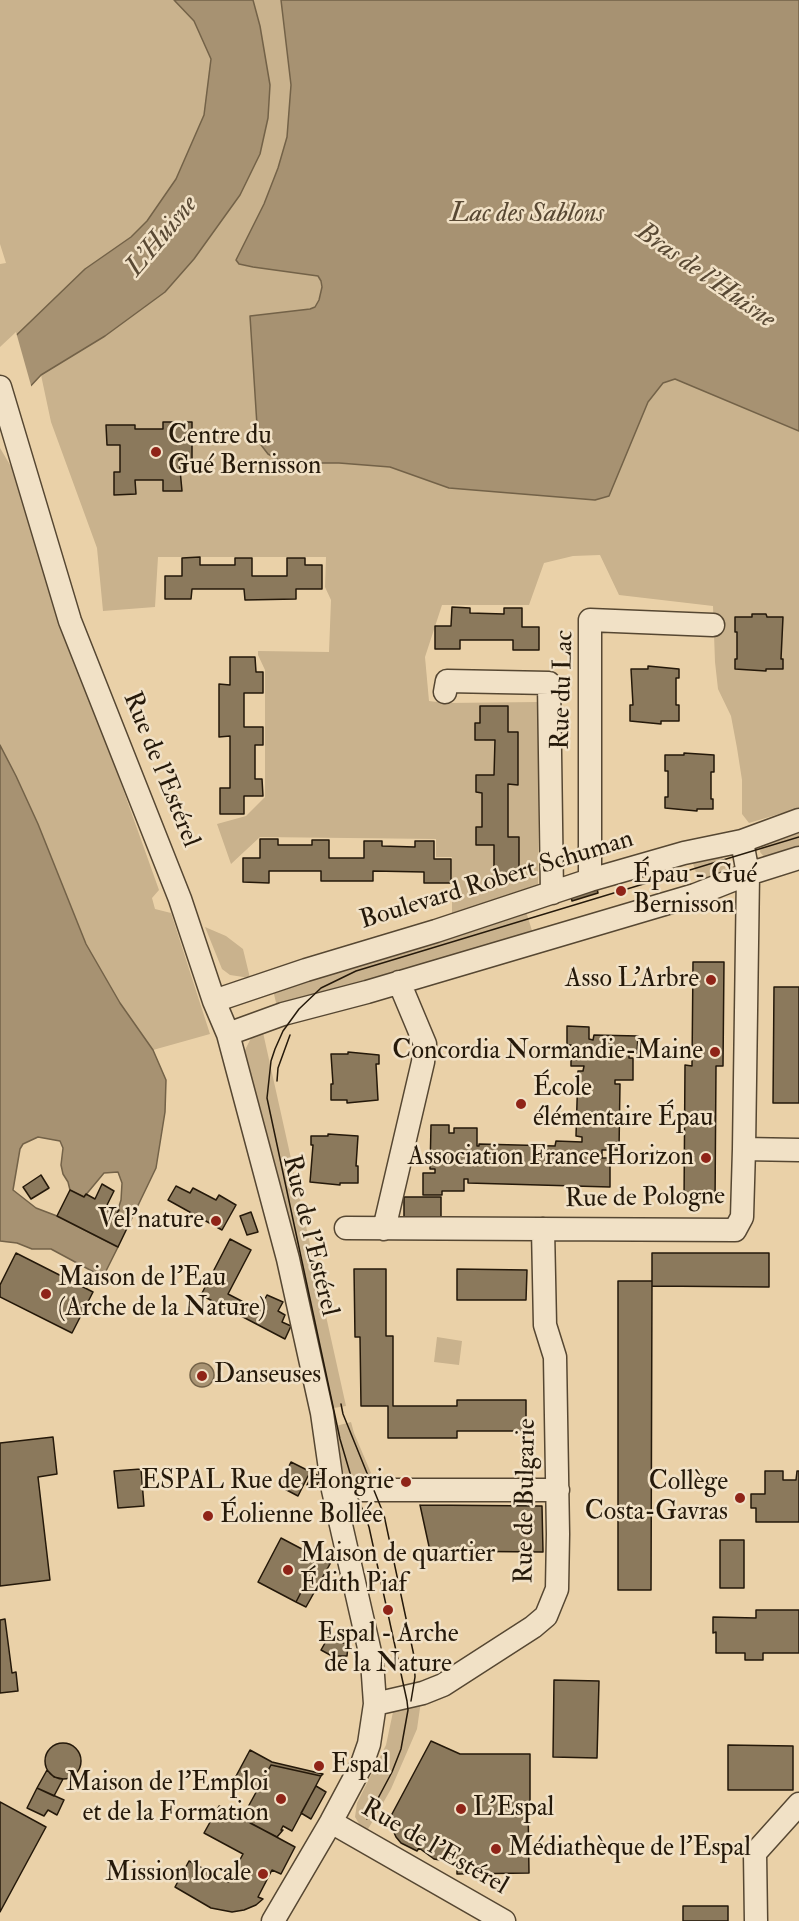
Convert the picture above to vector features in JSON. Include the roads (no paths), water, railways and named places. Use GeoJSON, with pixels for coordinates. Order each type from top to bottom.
{"type":"FeatureCollection","features":[{"type":"Feature","properties":{"kind":"street","name":"Rue de l'Estérel"},"geometry":{"type":"LineString","coordinates":[[0,387],[70,621],[178,892],[214,1001],[228,1034],[288,1259],[322,1413],[333,1490],[372,1661],[375,1704],[369,1744],[362,1764],[331,1822],[504,1921]]}},
{"type":"Feature","properties":{"kind":"street","name":"Rue du Lac"},"geometry":{"type":"LineString","coordinates":[[590,880],[590,620],[713,625]]}},
{"type":"Feature","properties":{"kind":"street","name":"Rue du Lac"},"geometry":{"type":"LineString","coordinates":[[445,692],[447,681],[549,683],[552,893]]}},
{"type":"Feature","properties":{"kind":"street","name":"Boulevard Robert Schuman"},"geometry":{"type":"LineString","coordinates":[[214,1001],[590,880],[684,854],[742,841],[799,820]]}},
{"type":"Feature","properties":{"kind":"street","name":"Rue de Pologne"},"geometry":{"type":"LineString","coordinates":[[346,1228],[735,1230],[742,1217],[744,1149],[748,874],[742,841]]}},
{"type":"Feature","properties":{"kind":"street"},"geometry":{"type":"LineString","coordinates":[[228,1034],[283,1014],[695,895],[748,874],[799,858]]}},
{"type":"Feature","properties":{"kind":"street"},"geometry":{"type":"LineString","coordinates":[[384,1229],[423,1062],[425,1044],[399,982]]}},
{"type":"Feature","properties":{"kind":"street"},"geometry":{"type":"LineString","coordinates":[[744,1149],[799,1150]]}},
{"type":"Feature","properties":{"kind":"street","name":"Rue de Bulgarie"},"geometry":{"type":"LineString","coordinates":[[375,1704],[431,1691],[533,1627],[546,1616],[557,1589],[558,1491],[555,1358],[545,1324],[543,1229]]}},
{"type":"Feature","properties":{"kind":"street"},"geometry":{"type":"LineString","coordinates":[[333,1490],[558,1491]]}},
{"type":"Feature","properties":{"kind":"street"},"geometry":{"type":"LineString","coordinates":[[756,1921],[755,1853],[799,1804]]}},
{"type":"Feature","properties":{"kind":"street"},"geometry":{"type":"LineString","coordinates":[[273,1921],[331,1822]]}},
{"type":"Feature","properties":{"kind":"water","name":"L'Huisne"},"geometry":{"type":"Polygon","coordinates":[[[174,0],[253,0],[270,85],[268,118],[260,154],[240,195],[194,259],[165,292],[105,336],[41,375],[10,408],[0,351],[85,269],[131,237],[147,221],[176,179],[204,115],[211,59],[194,21],[174,0]]]}},
{"type":"Feature","properties":{"kind":"water","name":"Lac des Sablons"},"geometry":{"type":"Polygon","coordinates":[[[281,0],[799,0],[799,431],[675,379],[663,383],[648,402],[609,496],[595,500],[449,488],[390,467],[339,463],[284,463],[268,454],[258,441],[250,316],[315,307],[322,287],[318,276],[253,267],[239,264],[236,260],[264,204],[287,137],[291,85],[281,0]]]}},
{"type":"Feature","properties":{"kind":"water"},"geometry":{"type":"Polygon","coordinates":[[[0,745],[38,824],[86,944],[120,1003],[153,1050],[166,1080],[165,1112],[156,1168],[131,1220],[117,1213],[121,1200],[122,1183],[118,1172],[104,1173],[84,1197],[70,1190],[63,1174],[61,1165],[63,1148],[60,1141],[38,1137],[23,1144],[20,1149],[13,1190],[36,1208],[118,1247],[103,1277],[51,1249],[32,1249],[17,1243],[0,1241],[0,745]]]}},
{"type":"Feature","properties":{"kind":"water","name":"Danseuses"},"geometry":{"type":"Polygon","coordinates":[[[202,1363],[211,1366],[214,1375],[211,1384],[202,1387],[193,1384],[190,1375],[193,1366],[202,1363]]]}},
{"type":"Feature","properties":{"kind":"tram line"},"geometry":{"type":"LineString","coordinates":[[367,1819],[392,1772],[401,1749],[408,1710],[407,1701],[369,1527],[340,1439],[267,1098],[271,1061],[275,1049],[283,1031],[299,1009],[321,988],[356,971],[799,837]]}},
{"type":"Feature","properties":{"kind":"tram line"},"geometry":{"type":"LineString","coordinates":[[277,1081],[278,1068],[290,1035]]}},
{"type":"Feature","properties":{"kind":"tram line"},"geometry":{"type":"LineString","coordinates":[[341,1404],[384,1515],[414,1656],[415,1677],[411,1701]]}},
{"type":"Feature","properties":{"kind":"place","name":"Centre du Gué Bernisson"},"geometry":{"type":"Point","coordinates":[156,452]}},
{"type":"Feature","properties":{"kind":"place","name":"Épau - Gué Bernisson"},"geometry":{"type":"Point","coordinates":[621,891]}},
{"type":"Feature","properties":{"kind":"place","name":"Asso L'Arbre"},"geometry":{"type":"Point","coordinates":[711,980]}},
{"type":"Feature","properties":{"kind":"place","name":"Concordia Normandie-Maine"},"geometry":{"type":"Point","coordinates":[715,1052]}},
{"type":"Feature","properties":{"kind":"place","name":"École élémentaire Épau"},"geometry":{"type":"Point","coordinates":[521,1104]}},
{"type":"Feature","properties":{"kind":"place","name":"Association France Horizon"},"geometry":{"type":"Point","coordinates":[706,1158]}},
{"type":"Feature","properties":{"kind":"place","name":"Vel'nature"},"geometry":{"type":"Point","coordinates":[216,1221]}},
{"type":"Feature","properties":{"kind":"place","name":"Maison de l’Eau (Arche de la Nature)"},"geometry":{"type":"Point","coordinates":[46,1294]}},
{"type":"Feature","properties":{"kind":"place","name":"Danseuses"},"geometry":{"type":"Point","coordinates":[202,1376]}},
{"type":"Feature","properties":{"kind":"place","name":"ESPAL Rue de Hongrie"},"geometry":{"type":"Point","coordinates":[406,1482]}},
{"type":"Feature","properties":{"kind":"place","name":"Collège Costa-Gavras"},"geometry":{"type":"Point","coordinates":[740,1498]}},
{"type":"Feature","properties":{"kind":"place","name":"Éolienne Bollée"},"geometry":{"type":"Point","coordinates":[208,1516]}},
{"type":"Feature","properties":{"kind":"place","name":"Maison de quartier Édith Piaf"},"geometry":{"type":"Point","coordinates":[288,1570]}},
{"type":"Feature","properties":{"kind":"place","name":"Espal - Arche de la Nature"},"geometry":{"type":"Point","coordinates":[388,1610]}},
{"type":"Feature","properties":{"kind":"place","name":"Espal"},"geometry":{"type":"Point","coordinates":[319,1766]}},
{"type":"Feature","properties":{"kind":"place","name":"Maison de l'Emploi et de la Formation"},"geometry":{"type":"Point","coordinates":[281,1799]}},
{"type":"Feature","properties":{"kind":"place","name":"L'Espal"},"geometry":{"type":"Point","coordinates":[461,1809]}},
{"type":"Feature","properties":{"kind":"place","name":"Médiathèque de l'Espal"},"geometry":{"type":"Point","coordinates":[496,1849]}},
{"type":"Feature","properties":{"kind":"place","name":"Mission locale"},"geometry":{"type":"Point","coordinates":[263,1874]}},
{"type":"Feature","properties":{"kind":"water label","name":"Bras de l'Huisne"},"geometry":{"type":"Point","coordinates":[705,277]}}]}
